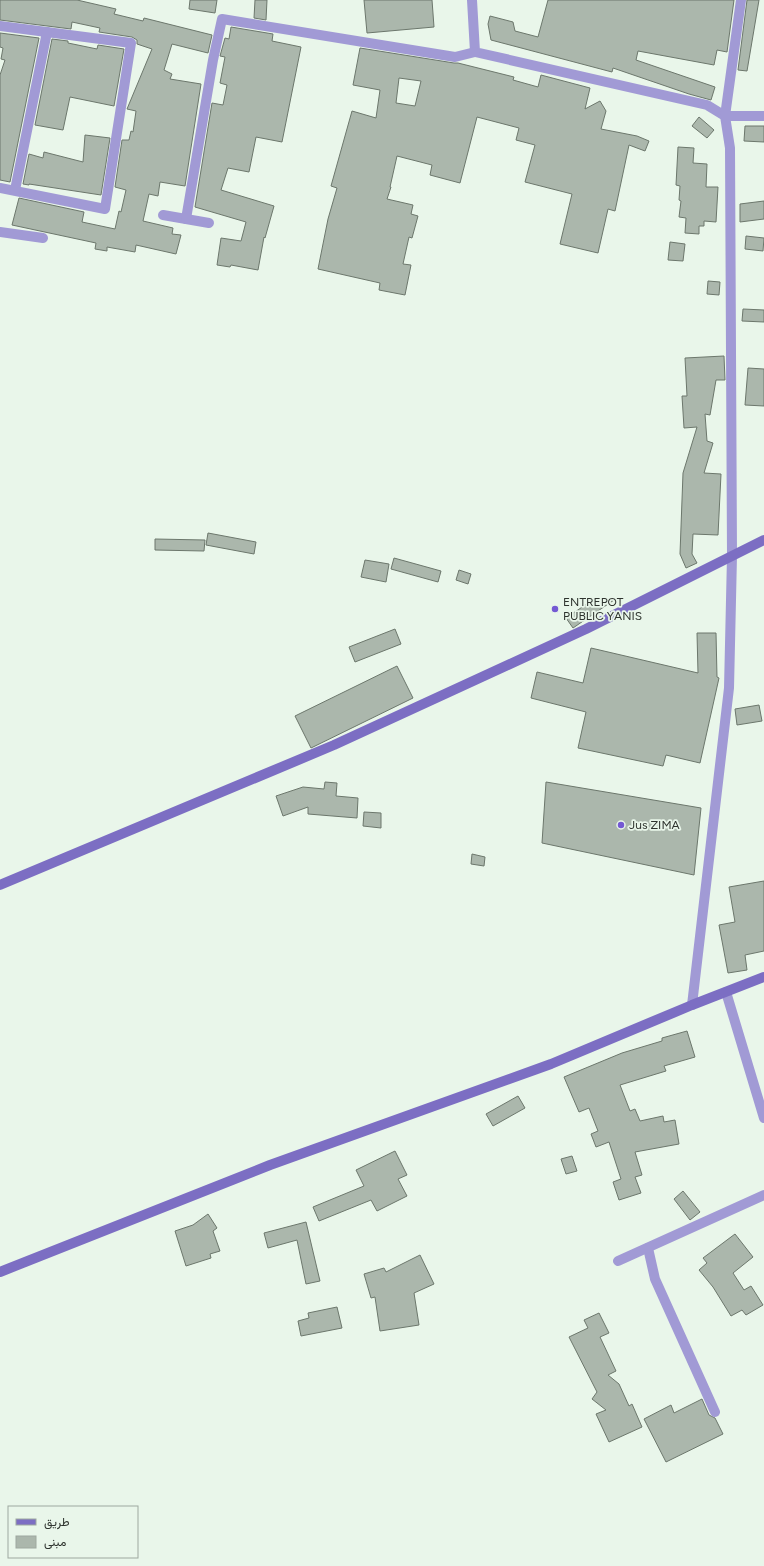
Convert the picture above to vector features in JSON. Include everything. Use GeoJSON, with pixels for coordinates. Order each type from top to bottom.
{"type":"FeatureCollection","features":[{"type":"Feature","properties":{"kind":"main road"},"geometry":{"type":"LineString","coordinates":[[0,885],[334,745],[586,629],[764,540]]}},
{"type":"Feature","properties":{"kind":"main road"},"geometry":{"type":"LineString","coordinates":[[0,1272],[270,1165],[551,1064],[692,1005],[764,977]]}},
{"type":"Feature","properties":{"kind":"street"},"geometry":{"type":"LineString","coordinates":[[472,0],[475,52]]}},
{"type":"Feature","properties":{"kind":"street"},"geometry":{"type":"LineString","coordinates":[[692,1005],[729,688],[732,556],[730,148],[725,116],[741,0]]}},
{"type":"Feature","properties":{"kind":"street"},"geometry":{"type":"LineString","coordinates":[[186,219],[213,60],[222,19],[455,57],[475,52],[707,105],[725,116],[764,116]]}},
{"type":"Feature","properties":{"kind":"street"},"geometry":{"type":"LineString","coordinates":[[0,26],[131,43],[105,209],[0,188]]}},
{"type":"Feature","properties":{"kind":"street"},"geometry":{"type":"LineString","coordinates":[[15,190],[47,32]]}},
{"type":"Feature","properties":{"kind":"street"},"geometry":{"type":"LineString","coordinates":[[163,215],[209,223]]}},
{"type":"Feature","properties":{"kind":"street"},"geometry":{"type":"LineString","coordinates":[[0,232],[43,238]]}},
{"type":"Feature","properties":{"kind":"street"},"geometry":{"type":"LineString","coordinates":[[726,992],[764,1118]]}},
{"type":"Feature","properties":{"kind":"street"},"geometry":{"type":"LineString","coordinates":[[618,1261],[764,1195]]}},
{"type":"Feature","properties":{"kind":"street"},"geometry":{"type":"LineString","coordinates":[[648,1248],[655,1279],[715,1412]]}},
{"type":"Feature","properties":{"kind":"building"},"geometry":{"type":"Polygon","coordinates":[[[0,0],[77,0],[116,9],[114,14],[143,21],[144,18],[212,35],[208,53],[172,44],[164,70],[172,74],[170,79],[201,84],[185,186],[160,182],[158,196],[149,194],[143,221],[173,228],[172,234],[181,235],[176,254],[136,245],[135,252],[107,247],[107,251],[95,249],[96,243],[12,225],[19,198],[84,212],[82,222],[115,229],[126,190],[115,187],[122,140],[129,140],[131,131],[133,132],[136,111],[127,109],[152,49],[137,44],[137,40],[132,37],[99,32],[100,28],[72,22],[71,29],[0,20],[0,0]]]}},
{"type":"Feature","properties":{"kind":"building"},"geometry":{"type":"Polygon","coordinates":[[[190,0],[217,0],[215,13],[189,9],[190,0]]]}},
{"type":"Feature","properties":{"kind":"building"},"geometry":{"type":"Polygon","coordinates":[[[255,0],[267,0],[266,20],[254,18],[255,0]]]}},
{"type":"Feature","properties":{"kind":"building"},"geometry":{"type":"Polygon","coordinates":[[[364,0],[432,0],[434,27],[367,33],[364,0]]]}},
{"type":"Feature","properties":{"kind":"building"},"geometry":{"type":"Polygon","coordinates":[[[548,0],[734,0],[727,52],[717,50],[714,65],[638,51],[636,60],[715,87],[711,100],[613,68],[612,72],[491,40],[488,24],[490,16],[513,22],[515,31],[538,37],[548,0]]]}},
{"type":"Feature","properties":{"kind":"building"},"geometry":{"type":"Polygon","coordinates":[[[747,0],[759,0],[747,71],[738,70],[747,0]]]}},
{"type":"Feature","properties":{"kind":"building"},"geometry":{"type":"Polygon","coordinates":[[[231,27],[273,34],[272,41],[301,47],[282,142],[256,137],[249,172],[228,168],[221,190],[274,206],[265,238],[264,237],[258,270],[231,265],[230,267],[217,265],[221,238],[241,241],[246,222],[195,207],[212,103],[223,105],[227,85],[220,83],[225,57],[220,56],[225,38],[229,39],[231,27]]]}},
{"type":"Feature","properties":{"kind":"building"},"geometry":{"type":"Polygon","coordinates":[[[0,33],[39,38],[10,182],[0,180],[0,75],[5,60],[1,59],[3,48],[0,47],[0,33]]]}},
{"type":"Feature","properties":{"kind":"building"},"geometry":{"type":"Polygon","coordinates":[[[52,39],[68,41],[68,43],[97,49],[98,45],[124,49],[114,106],[70,97],[63,130],[35,125],[52,39]]]}},
{"type":"Feature","properties":{"kind":"building"},"geometry":{"type":"Polygon","coordinates":[[[360,48],[458,63],[514,77],[513,80],[538,87],[541,75],[590,88],[585,109],[600,101],[606,111],[601,129],[637,136],[649,141],[645,151],[629,145],[615,211],[608,209],[598,253],[560,244],[572,194],[525,182],[535,145],[516,140],[519,128],[477,117],[460,183],[430,175],[432,165],[397,156],[387,199],[413,205],[411,214],[418,216],[412,238],[409,237],[403,264],[411,265],[405,295],[379,290],[380,283],[318,269],[328,219],[337,188],[331,186],[352,111],[376,118],[380,90],[353,85],[360,48]],[[399,78],[396,103],[415,106],[421,81],[399,78]]]}},
{"type":"Feature","properties":{"kind":"building"},"geometry":{"type":"Polygon","coordinates":[[[699,117],[714,130],[707,138],[692,126],[699,117]]]}},
{"type":"Feature","properties":{"kind":"building"},"geometry":{"type":"Polygon","coordinates":[[[745,126],[764,126],[764,142],[744,141],[745,126]]]}},
{"type":"Feature","properties":{"kind":"building"},"geometry":{"type":"Polygon","coordinates":[[[85,135],[110,138],[101,195],[23,184],[29,154],[43,158],[44,152],[83,162],[85,135]]]}},
{"type":"Feature","properties":{"kind":"building"},"geometry":{"type":"Polygon","coordinates":[[[678,147],[694,148],[693,163],[707,164],[706,187],[718,187],[716,222],[704,221],[704,226],[699,226],[699,234],[685,233],[686,218],[679,217],[681,201],[679,200],[680,186],[676,185],[678,147]]]}},
{"type":"Feature","properties":{"kind":"building"},"geometry":{"type":"Polygon","coordinates":[[[764,201],[764,219],[740,222],[740,204],[764,201]]]}},
{"type":"Feature","properties":{"kind":"building"},"geometry":{"type":"Polygon","coordinates":[[[746,236],[764,238],[763,251],[745,249],[746,236]]]}},
{"type":"Feature","properties":{"kind":"building"},"geometry":{"type":"Polygon","coordinates":[[[670,242],[685,244],[683,261],[668,260],[670,242]]]}},
{"type":"Feature","properties":{"kind":"building"},"geometry":{"type":"Polygon","coordinates":[[[708,281],[720,282],[719,295],[707,294],[708,281]]]}},
{"type":"Feature","properties":{"kind":"building"},"geometry":{"type":"Polygon","coordinates":[[[743,309],[764,310],[764,322],[742,321],[743,309]]]}},
{"type":"Feature","properties":{"kind":"building"},"geometry":{"type":"Polygon","coordinates":[[[724,356],[725,380],[716,380],[710,415],[705,414],[707,441],[713,443],[704,473],[721,474],[718,535],[693,534],[692,554],[697,563],[686,568],[680,554],[683,473],[697,427],[684,428],[682,396],[687,396],[685,358],[724,356]]]}},
{"type":"Feature","properties":{"kind":"building"},"geometry":{"type":"Polygon","coordinates":[[[748,368],[764,369],[764,406],[745,405],[748,368]]]}},
{"type":"Feature","properties":{"kind":"building"},"geometry":{"type":"Polygon","coordinates":[[[208,533],[256,542],[254,554],[206,545],[208,533]]]}},
{"type":"Feature","properties":{"kind":"building"},"geometry":{"type":"Polygon","coordinates":[[[155,539],[205,540],[204,551],[155,550],[155,539]]]}},
{"type":"Feature","properties":{"kind":"building"},"geometry":{"type":"Polygon","coordinates":[[[394,558],[441,571],[438,582],[391,569],[394,558]]]}},
{"type":"Feature","properties":{"kind":"building"},"geometry":{"type":"Polygon","coordinates":[[[365,560],[389,564],[386,582],[361,577],[365,560]]]}},
{"type":"Feature","properties":{"kind":"building"},"geometry":{"type":"Polygon","coordinates":[[[459,570],[471,574],[468,584],[456,580],[459,570]]]}},
{"type":"Feature","properties":{"kind":"building"},"geometry":{"type":"Polygon","coordinates":[[[594,599],[595,601],[614,600],[573,628],[566,618],[594,599]]]}},
{"type":"Feature","properties":{"kind":"building"},"geometry":{"type":"Polygon","coordinates":[[[395,629],[401,644],[355,662],[349,647],[395,629]]]}},
{"type":"Feature","properties":{"kind":"building"},"geometry":{"type":"Polygon","coordinates":[[[697,633],[716,633],[717,677],[719,678],[700,763],[666,755],[663,766],[578,748],[586,712],[531,698],[537,672],[583,683],[591,648],[698,673],[697,633]]]}},
{"type":"Feature","properties":{"kind":"building"},"geometry":{"type":"Polygon","coordinates":[[[397,666],[413,698],[311,748],[295,716],[397,666]]]}},
{"type":"Feature","properties":{"kind":"building"},"geometry":{"type":"Polygon","coordinates":[[[759,705],[762,721],[737,725],[735,709],[759,705]]]}},
{"type":"Feature","properties":{"kind":"building"},"geometry":{"type":"Polygon","coordinates":[[[325,782],[337,783],[336,796],[358,798],[357,818],[308,814],[308,807],[283,816],[276,796],[303,787],[324,789],[325,782]]]}},
{"type":"Feature","properties":{"kind":"building","name":"Jus ZIMA"},"geometry":{"type":"Polygon","coordinates":[[[546,782],[701,808],[694,875],[542,843],[546,782]]]}},
{"type":"Feature","properties":{"kind":"building"},"geometry":{"type":"Polygon","coordinates":[[[364,812],[381,813],[381,828],[363,826],[364,812]]]}},
{"type":"Feature","properties":{"kind":"building"},"geometry":{"type":"Polygon","coordinates":[[[472,854],[485,857],[484,866],[471,864],[472,854]]]}},
{"type":"Feature","properties":{"kind":"building"},"geometry":{"type":"Polygon","coordinates":[[[764,881],[764,951],[745,955],[747,970],[728,973],[719,925],[735,922],[729,887],[764,881]]]}},
{"type":"Feature","properties":{"kind":"building"},"geometry":{"type":"Polygon","coordinates":[[[687,1031],[695,1057],[664,1066],[666,1071],[620,1085],[630,1111],[635,1109],[640,1121],[663,1116],[664,1122],[675,1120],[679,1144],[635,1152],[642,1175],[635,1177],[641,1193],[619,1200],[613,1182],[621,1179],[609,1142],[596,1147],[591,1134],[598,1131],[589,1108],[579,1112],[564,1077],[622,1053],[662,1041],[662,1038],[687,1031]]]}},
{"type":"Feature","properties":{"kind":"building"},"geometry":{"type":"Polygon","coordinates":[[[518,1096],[525,1108],[493,1126],[486,1114],[518,1096]]]}},
{"type":"Feature","properties":{"kind":"building"},"geometry":{"type":"Polygon","coordinates":[[[395,1151],[407,1175],[398,1179],[407,1196],[377,1211],[371,1200],[319,1221],[313,1207],[364,1186],[356,1170],[395,1151]]]}},
{"type":"Feature","properties":{"kind":"building"},"geometry":{"type":"Polygon","coordinates":[[[572,1156],[577,1171],[566,1174],[561,1159],[572,1156]]]}},
{"type":"Feature","properties":{"kind":"building"},"geometry":{"type":"Polygon","coordinates":[[[683,1191],[700,1212],[690,1220],[674,1199],[683,1191]]]}},
{"type":"Feature","properties":{"kind":"building"},"geometry":{"type":"Polygon","coordinates":[[[208,1214],[217,1228],[213,1231],[220,1251],[210,1254],[211,1258],[186,1266],[175,1231],[193,1225],[208,1214]]]}},
{"type":"Feature","properties":{"kind":"building"},"geometry":{"type":"Polygon","coordinates":[[[306,1222],[320,1281],[306,1284],[297,1240],[268,1248],[264,1233],[306,1222]]]}},
{"type":"Feature","properties":{"kind":"building"},"geometry":{"type":"Polygon","coordinates":[[[735,1234],[753,1257],[733,1273],[744,1290],[751,1286],[763,1305],[746,1315],[742,1310],[731,1316],[713,1287],[699,1270],[707,1263],[703,1258],[735,1234]]]}},
{"type":"Feature","properties":{"kind":"building"},"geometry":{"type":"Polygon","coordinates":[[[420,1255],[434,1284],[414,1293],[419,1325],[380,1331],[375,1297],[371,1298],[364,1274],[384,1268],[386,1272],[420,1255]]]}},
{"type":"Feature","properties":{"kind":"building"},"geometry":{"type":"Polygon","coordinates":[[[337,1307],[342,1328],[301,1336],[298,1321],[309,1318],[308,1313],[337,1307]]]}},
{"type":"Feature","properties":{"kind":"building"},"geometry":{"type":"Polygon","coordinates":[[[599,1313],[609,1333],[600,1337],[616,1371],[608,1375],[619,1384],[629,1406],[632,1404],[642,1427],[609,1442],[596,1414],[606,1410],[592,1399],[597,1392],[569,1337],[588,1328],[584,1320],[599,1313]]]}},
{"type":"Feature","properties":{"kind":"building"},"geometry":{"type":"Polygon","coordinates":[[[702,1399],[709,1415],[715,1418],[723,1434],[666,1462],[644,1419],[671,1405],[674,1413],[702,1399]]]}},
{"type":"Feature","properties":{"kind":"place","name":"ENTREPOT PUBLIC YANIS"},"geometry":{"type":"Point","coordinates":[555,609]}},
{"type":"Feature","properties":{"kind":"place","name":"Jus ZIMA"},"geometry":{"type":"Point","coordinates":[621,825]}}]}
